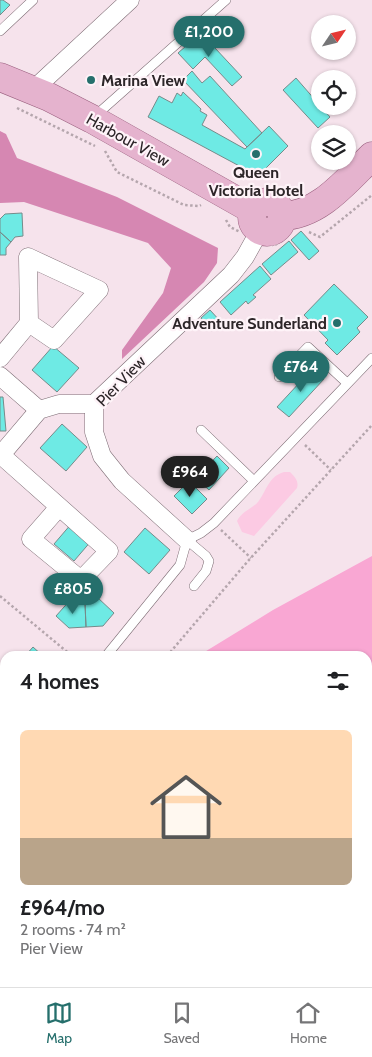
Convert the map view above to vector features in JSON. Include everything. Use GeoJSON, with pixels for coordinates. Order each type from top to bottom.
{"type":"FeatureCollection","features":[{"type":"Feature","properties":{"kind":"main road","name":"Harbour View"},"geometry":{"type":"LineString","coordinates":[[0,77],[25,99],[92,119],[265,219]]}},
{"type":"Feature","properties":{"kind":"main road"},"geometry":{"type":"LineString","coordinates":[[265,219],[308,210],[324,201],[372,156]]}},
{"type":"Feature","properties":{"kind":"street"},"geometry":{"type":"LineString","coordinates":[[25,99],[130,0]]}},
{"type":"Feature","properties":{"kind":"street","name":"Pier View"},"geometry":{"type":"LineString","coordinates":[[187,540],[122,481],[102,456],[94,432],[94,404],[231,275],[245,257],[265,219]]}},
{"type":"Feature","properties":{"kind":"street"},"geometry":{"type":"LineString","coordinates":[[0,358],[29,323],[28,256],[99,290],[54,340],[29,323]]}},
{"type":"Feature","properties":{"kind":"street"},"geometry":{"type":"LineString","coordinates":[[0,376],[38,410]]}},
{"type":"Feature","properties":{"kind":"street"},"geometry":{"type":"LineString","coordinates":[[59,507],[1,456],[38,410],[59,404],[94,404]]}},
{"type":"Feature","properties":{"kind":"lane"},"geometry":{"type":"LineString","coordinates":[[0,31],[33,0]]}},
{"type":"Feature","properties":{"kind":"lane"},"geometry":{"type":"LineString","coordinates":[[92,119],[226,0]]}},
{"type":"Feature","properties":{"kind":"lane"},"geometry":{"type":"LineString","coordinates":[[279,377],[308,347],[347,384]]}},
{"type":"Feature","properties":{"kind":"lane"},"geometry":{"type":"LineString","coordinates":[[187,540],[201,534],[214,523],[372,358]]}},
{"type":"Feature","properties":{"kind":"lane"},"geometry":{"type":"LineString","coordinates":[[202,430],[254,481]]}},
{"type":"Feature","properties":{"kind":"lane"},"geometry":{"type":"LineString","coordinates":[[187,540],[206,556],[208,561],[206,571],[194,586]]}},
{"type":"Feature","properties":{"kind":"lane"},"geometry":{"type":"LineString","coordinates":[[110,651],[180,565],[187,540]]}},
{"type":"Feature","properties":{"kind":"path"},"geometry":{"type":"LineString","coordinates":[[25,99],[96,147]]}},
{"type":"Feature","properties":{"kind":"path"},"geometry":{"type":"LineString","coordinates":[[105,151],[118,172],[184,205],[199,206],[203,204]]}},
{"type":"Feature","properties":{"kind":"path"},"geometry":{"type":"LineString","coordinates":[[366,199],[372,195]]}},
{"type":"Feature","properties":{"kind":"path"},"geometry":{"type":"LineString","coordinates":[[171,651],[251,558],[372,425]]}},
{"type":"Feature","properties":{"kind":"path"},"geometry":{"type":"LineString","coordinates":[[297,436],[331,470]]}},
{"type":"Feature","properties":{"kind":"path"},"geometry":{"type":"LineString","coordinates":[[214,523],[251,558]]}},
{"type":"Feature","properties":{"kind":"path"},"geometry":{"type":"LineString","coordinates":[[0,596],[66,651]]}},
{"type":"Feature","properties":{"kind":"shaded area"},"geometry":{"type":"Polygon","coordinates":[[[0,131],[6,134],[17,158],[117,197],[218,248],[217,263],[204,282],[122,359],[122,350],[163,293],[171,268],[148,243],[24,202],[0,203],[0,131]]]}},
{"type":"Feature","properties":{"kind":"shaded area"},"geometry":{"type":"Polygon","coordinates":[[[284,472],[290,472],[295,477],[297,488],[254,536],[242,532],[237,521],[239,518],[258,502],[274,477],[284,472]]]}},
{"type":"Feature","properties":{"kind":"shaded area"},"geometry":{"type":"Polygon","coordinates":[[[372,556],[372,651],[206,651],[273,610],[372,556]]]}},
{"type":"Feature","properties":{"kind":"building"},"geometry":{"type":"Polygon","coordinates":[[[0,0],[10,5],[0,15],[0,0]]]}},
{"type":"Feature","properties":{"kind":"building"},"geometry":{"type":"Polygon","coordinates":[[[201,33],[242,77],[232,86],[205,57],[193,69],[178,53],[201,33]]]}},
{"type":"Feature","properties":{"kind":"building"},"geometry":{"type":"Polygon","coordinates":[[[192,71],[202,83],[210,76],[262,133],[247,147],[183,80],[192,71]]]}},
{"type":"Feature","properties":{"kind":"building"},"geometry":{"type":"Polygon","coordinates":[[[296,78],[311,95],[311,115],[328,115],[330,117],[321,125],[315,125],[283,90],[296,78]]]}},
{"type":"Feature","properties":{"kind":"building"},"geometry":{"type":"Polygon","coordinates":[[[183,92],[201,109],[200,111],[207,115],[202,125],[245,149],[269,126],[288,146],[258,176],[148,117],[159,96],[172,103],[177,93],[181,96],[183,92]]]}},
{"type":"Feature","properties":{"kind":"building"},"geometry":{"type":"Polygon","coordinates":[[[22,213],[23,236],[15,237],[11,242],[0,232],[0,219],[5,214],[22,213]]]}},
{"type":"Feature","properties":{"kind":"building"},"geometry":{"type":"Polygon","coordinates":[[[301,231],[319,251],[309,260],[291,240],[301,231]]]}},
{"type":"Feature","properties":{"kind":"building"},"geometry":{"type":"Polygon","coordinates":[[[0,232],[11,242],[6,248],[6,255],[0,255],[0,232]]]}},
{"type":"Feature","properties":{"kind":"building"},"geometry":{"type":"Polygon","coordinates":[[[289,241],[298,252],[271,275],[262,264],[289,241]]]}},
{"type":"Feature","properties":{"kind":"building"},"geometry":{"type":"Polygon","coordinates":[[[260,266],[271,279],[253,295],[256,297],[248,304],[246,301],[231,315],[220,302],[260,266]]]}},
{"type":"Feature","properties":{"kind":"building","name":"Adventure Sunderland"},"geometry":{"type":"Polygon","coordinates":[[[334,284],[368,317],[357,328],[360,332],[337,355],[325,343],[328,340],[304,315],[334,284]]]}},
{"type":"Feature","properties":{"kind":"building"},"geometry":{"type":"Polygon","coordinates":[[[210,310],[221,322],[211,331],[201,318],[210,310]]]}},
{"type":"Feature","properties":{"kind":"building"},"geometry":{"type":"Polygon","coordinates":[[[53,346],[79,368],[57,392],[32,370],[53,346]]]}},
{"type":"Feature","properties":{"kind":"building"},"geometry":{"type":"Polygon","coordinates":[[[313,368],[324,379],[289,417],[277,407],[313,368]]]}},
{"type":"Feature","properties":{"kind":"building"},"geometry":{"type":"Polygon","coordinates":[[[0,397],[3,397],[6,431],[0,431],[0,397]]]}},
{"type":"Feature","properties":{"kind":"building"},"geometry":{"type":"Polygon","coordinates":[[[62,424],[87,447],[66,471],[40,448],[62,424]]]}},
{"type":"Feature","properties":{"kind":"building"},"geometry":{"type":"Polygon","coordinates":[[[217,456],[229,468],[209,490],[196,478],[217,456]]]}},
{"type":"Feature","properties":{"kind":"building"},"geometry":{"type":"Polygon","coordinates":[[[189,481],[207,499],[192,514],[174,496],[189,481]]]}},
{"type":"Feature","properties":{"kind":"building"},"geometry":{"type":"Polygon","coordinates":[[[72,523],[92,540],[74,561],[54,544],[72,523]]]}},
{"type":"Feature","properties":{"kind":"building"},"geometry":{"type":"Polygon","coordinates":[[[145,528],[170,550],[149,574],[124,552],[145,528]]]}},
{"type":"Feature","properties":{"kind":"building"},"geometry":{"type":"Polygon","coordinates":[[[97,597],[114,613],[103,626],[86,627],[85,603],[92,603],[97,597]]]}},
{"type":"Feature","properties":{"kind":"building"},"geometry":{"type":"Polygon","coordinates":[[[72,598],[78,604],[85,603],[86,627],[69,628],[56,616],[72,598]]]}},
{"type":"Feature","properties":{"kind":"building"},"geometry":{"type":"Polygon","coordinates":[[[33,647],[37,651],[29,651],[33,647]]]}},
{"type":"Feature","properties":{"kind":"place","name":"Marina View"},"geometry":{"type":"Point","coordinates":[91,80]}},
{"type":"Feature","properties":{"kind":"place","name":"Queen Victoria Hotel"},"geometry":{"type":"Point","coordinates":[256,154]}},
{"type":"Feature","properties":{"kind":"place","name":"Adventure Sunderland"},"geometry":{"type":"Point","coordinates":[337,323]}}]}
